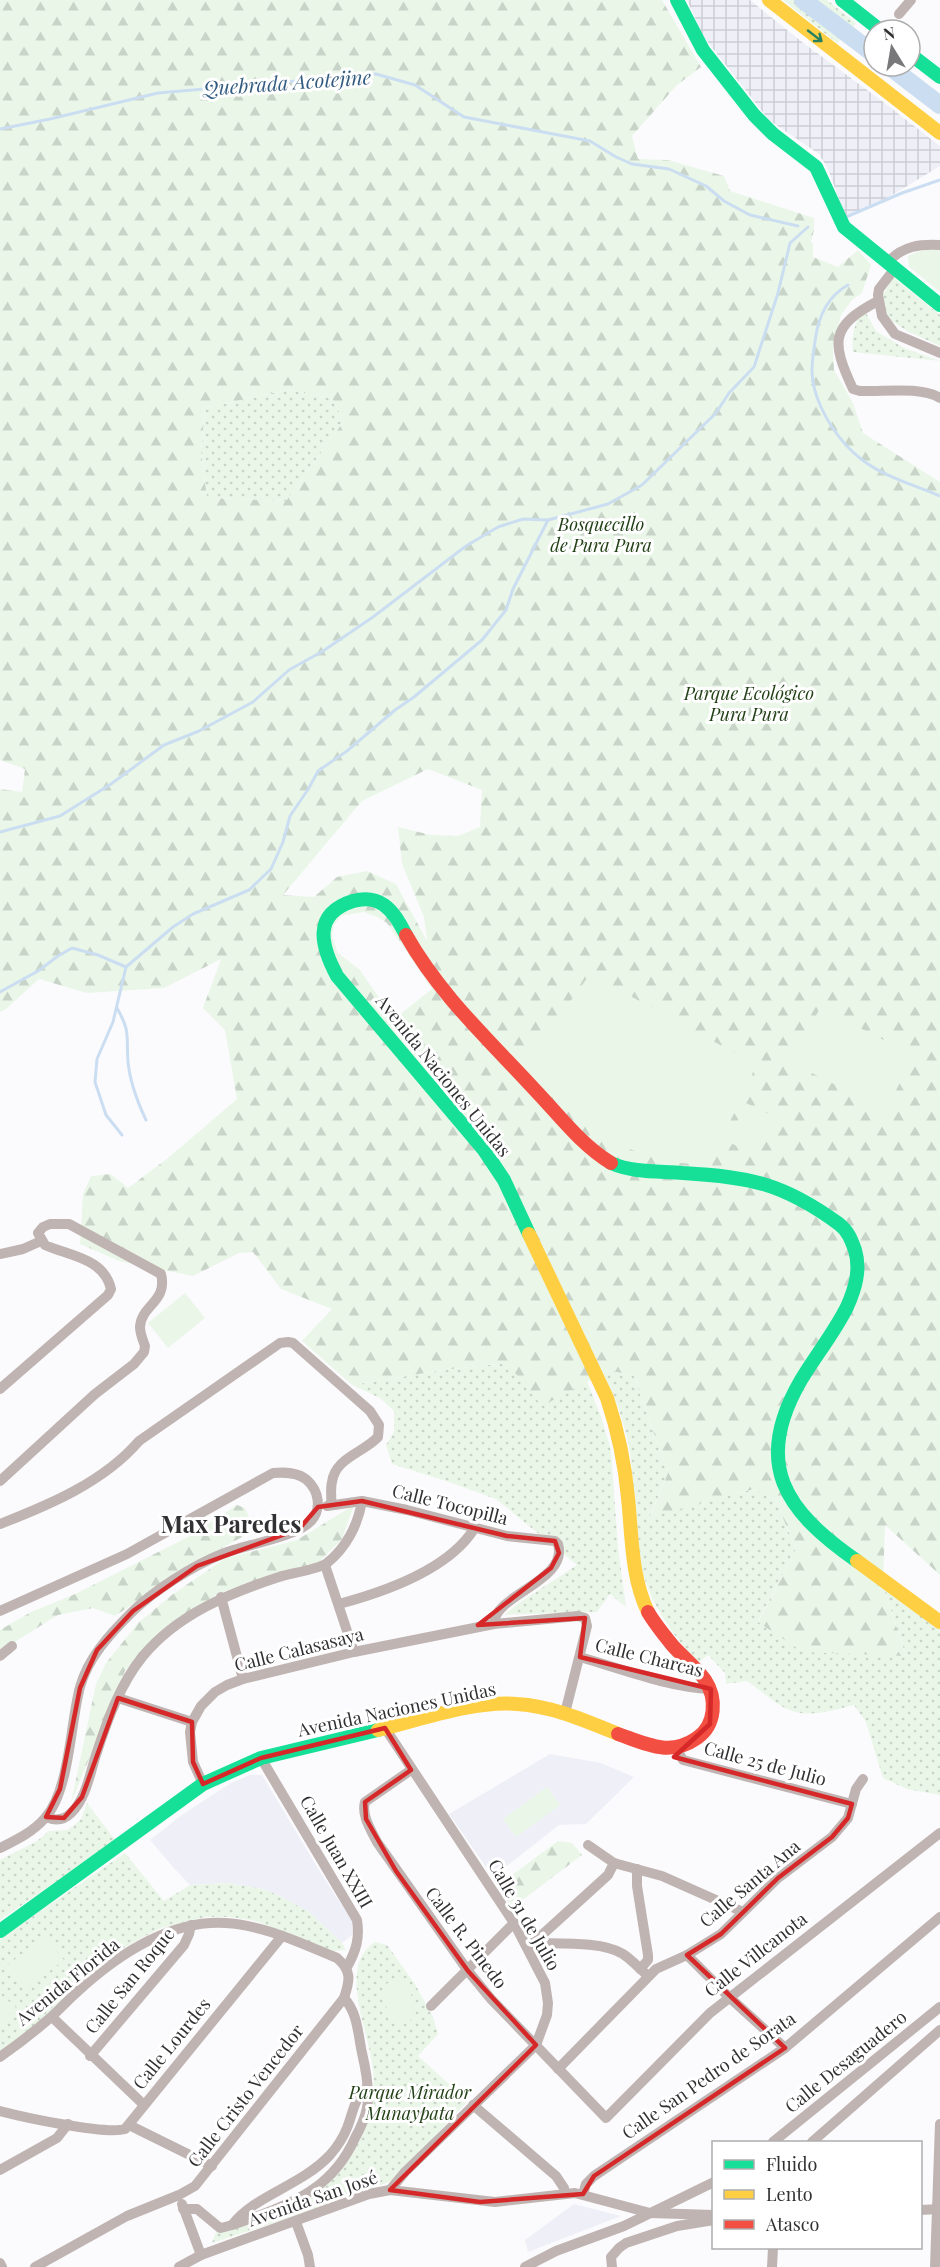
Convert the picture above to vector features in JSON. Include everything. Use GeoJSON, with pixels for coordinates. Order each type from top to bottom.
{"type":"FeatureCollection","features":[{"type":"Feature","properties":{"kind":"main road"},"geometry":{"type":"LineString","coordinates":[[677,0],[703,50],[754,115],[773,134],[816,167],[844,227],[940,305]]}},
{"type":"Feature","properties":{"kind":"main road"},"geometry":{"type":"LineString","coordinates":[[769,0],[940,133]]}},
{"type":"Feature","properties":{"kind":"main road"},"geometry":{"type":"LineString","coordinates":[[842,0],[865,18]]}},
{"type":"Feature","properties":{"kind":"main road"},"geometry":{"type":"LineString","coordinates":[[922,63],[940,77]]}},
{"type":"Feature","properties":{"kind":"main road","name":"Avenida Naciones Unidas"},"geometry":{"type":"LineString","coordinates":[[711,1689],[658,1626],[647,1608],[637,1578],[633,1556],[623,1452],[618,1429],[607,1398],[512,1195],[484,1150],[336,976],[326,956],[322,940],[324,925],[335,908],[362,899],[375,900],[386,906],[416,952],[454,1003],[573,1130],[605,1159],[629,1169],[741,1178],[766,1183],[796,1196],[848,1233],[856,1249],[859,1263],[858,1281],[849,1306],[802,1377],[789,1402],[780,1427],[777,1445],[778,1468],[790,1496],[816,1530],[846,1555],[940,1622]]}},
{"type":"Feature","properties":{"kind":"main road"},"geometry":{"type":"LineString","coordinates":[[676,1748],[692,1743],[704,1734],[710,1724],[714,1711],[711,1689]]}},
{"type":"Feature","properties":{"kind":"main road","name":"Avenida Naciones Unidas"},"geometry":{"type":"LineString","coordinates":[[0,1931],[203,1784],[261,1758],[475,1707],[500,1704],[520,1704],[565,1713],[652,1746],[663,1749],[676,1748]]}},
{"type":"Feature","properties":{"kind":"street"},"geometry":{"type":"LineString","coordinates":[[899,14],[911,0]]}},
{"type":"Feature","properties":{"kind":"street"},"geometry":{"type":"LineString","coordinates":[[940,245],[928,244],[905,249],[892,264],[879,290],[878,301],[882,316],[895,334],[940,353]]}},
{"type":"Feature","properties":{"kind":"street"},"geometry":{"type":"LineString","coordinates":[[878,301],[857,312],[849,320],[840,338],[839,359],[853,388],[860,391],[920,392],[940,398]]}},
{"type":"Feature","properties":{"kind":"street"},"geometry":{"type":"LineString","coordinates":[[0,1389],[108,1295],[111,1289],[109,1281],[96,1267],[78,1256],[45,1245],[38,1233],[43,1227],[50,1224],[69,1224],[160,1274],[162,1288],[160,1296],[141,1321],[141,1334],[145,1346],[140,1359],[95,1394],[0,1481]]}},
{"type":"Feature","properties":{"kind":"street"},"geometry":{"type":"LineString","coordinates":[[0,1254],[23,1249],[41,1241]]}},
{"type":"Feature","properties":{"kind":"street"},"geometry":{"type":"LineString","coordinates":[[0,1524],[60,1498],[102,1474],[140,1441],[280,1343],[285,1342],[293,1343],[317,1364],[370,1412],[379,1425],[378,1437],[373,1443],[336,1468],[331,1485],[331,1505]]}},
{"type":"Feature","properties":{"kind":"street"},"geometry":{"type":"LineString","coordinates":[[0,1611],[127,1554],[273,1473],[293,1473],[306,1479],[315,1489],[318,1508],[310,1522],[299,1529],[230,1551],[198,1566],[133,1611],[111,1634],[90,1662],[80,1688],[60,1789],[46,1817],[27,1834],[0,1848]]}},
{"type":"Feature","properties":{"kind":"street"},"geometry":{"type":"LineString","coordinates":[[46,1817],[57,1820],[64,1818],[72,1812],[82,1797],[118,1698],[132,1672],[156,1642],[221,1597],[282,1575],[325,1564],[342,1548],[352,1533],[362,1501]]}},
{"type":"Feature","properties":{"kind":"street","name":"Calle Tocopilla"},"geometry":{"type":"LineString","coordinates":[[318,1508],[362,1501],[407,1510],[507,1536],[550,1540],[558,1544],[558,1558],[551,1568],[537,1582],[501,1608],[494,1618],[494,1624]]}},
{"type":"Feature","properties":{"kind":"street"},"geometry":{"type":"LineString","coordinates":[[339,1604],[366,1597],[422,1572],[466,1541],[474,1528]]}},
{"type":"Feature","properties":{"kind":"street"},"geometry":{"type":"LineString","coordinates":[[325,1564],[354,1652]]}},
{"type":"Feature","properties":{"kind":"street"},"geometry":{"type":"LineString","coordinates":[[221,1597],[243,1678]]}},
{"type":"Feature","properties":{"kind":"street","name":"Calle Calasasaya"},"geometry":{"type":"LineString","coordinates":[[192,1722],[201,1706],[214,1692],[243,1678],[354,1652],[494,1624],[578,1616],[585,1618],[586,1626],[580,1657]]}},
{"type":"Feature","properties":{"kind":"street"},"geometry":{"type":"LineString","coordinates":[[0,1656],[12,1646]]}},
{"type":"Feature","properties":{"kind":"street"},"geometry":{"type":"LineString","coordinates":[[565,1713],[580,1657]]}},
{"type":"Feature","properties":{"kind":"street","name":"Calle Charcas"},"geometry":{"type":"LineString","coordinates":[[580,1657],[695,1689],[711,1689]]}},
{"type":"Feature","properties":{"kind":"street"},"geometry":{"type":"LineString","coordinates":[[118,1698],[192,1722],[190,1732],[192,1762],[203,1784]]}},
{"type":"Feature","properties":{"kind":"street","name":"Calle 31 de Julio"},"geometry":{"type":"LineString","coordinates":[[385,1728],[530,1945],[548,1991],[547,2015],[536,2045],[400,2177],[390,2190]]}},
{"type":"Feature","properties":{"kind":"street","name":"Calle 25 de Julio"},"geometry":{"type":"LineString","coordinates":[[676,1748],[683,1760],[852,1804]]}},
{"type":"Feature","properties":{"kind":"street","name":"Calle Juan XXIII"},"geometry":{"type":"LineString","coordinates":[[261,1758],[357,1920],[359,1932],[357,1946],[346,1966]]}},
{"type":"Feature","properties":{"kind":"street","name":"Calle R. Pinedo"},"geometry":{"type":"LineString","coordinates":[[411,1770],[365,1802],[364,1811],[377,1842],[468,1971],[491,1999],[606,2118]]}},
{"type":"Feature","properties":{"kind":"street","name":"Calle Santa Ana"},"geometry":{"type":"LineString","coordinates":[[558,2069],[600,2029],[644,1973],[687,1954],[721,1934],[778,1878],[842,1827],[848,1818],[856,1789],[863,1779]]}},
{"type":"Feature","properties":{"kind":"street","name":"Calle Villcanota"},"geometry":{"type":"LineString","coordinates":[[606,2118],[696,2025],[940,1833]]}},
{"type":"Feature","properties":{"kind":"street"},"geometry":{"type":"LineString","coordinates":[[588,1845],[614,1863],[688,1886],[743,1912]]}},
{"type":"Feature","properties":{"kind":"street"},"geometry":{"type":"LineString","coordinates":[[530,1945],[608,1875],[614,1863]]}},
{"type":"Feature","properties":{"kind":"street"},"geometry":{"type":"LineString","coordinates":[[530,1945],[594,1947],[613,1950],[623,1955],[644,1973],[648,1955],[637,1886],[637,1869]]}},
{"type":"Feature","properties":{"kind":"street","name":"Calle San Pedro de Sorata"},"geometry":{"type":"LineString","coordinates":[[583,2194],[586,2184],[594,2176],[784,2048],[940,1917]]}},
{"type":"Feature","properties":{"kind":"street","name":"Avenida Florida"},"geometry":{"type":"LineString","coordinates":[[0,2058],[51,2017],[84,1986],[133,1950],[153,1938],[191,1925],[226,1923],[247,1926],[282,1936],[337,1958],[346,1966]]}},
{"type":"Feature","properties":{"kind":"street"},"geometry":{"type":"LineString","coordinates":[[430,2006],[468,1971],[514,1923]]}},
{"type":"Feature","properties":{"kind":"street","name":"Calle San Roque"},"geometry":{"type":"LineString","coordinates":[[90,2055],[184,1945],[191,1925]]}},
{"type":"Feature","properties":{"kind":"street","name":"Calle Lourdes"},"geometry":{"type":"LineString","coordinates":[[129,2125],[282,1936]]}},
{"type":"Feature","properties":{"kind":"street"},"geometry":{"type":"LineString","coordinates":[[687,1954],[784,2048]]}},
{"type":"Feature","properties":{"kind":"street"},"geometry":{"type":"LineString","coordinates":[[183,2209],[197,2209],[220,2228],[231,2226],[296,2200],[331,2176],[348,2154],[367,2107],[367,2087],[360,2035],[352,2010],[344,1998],[349,1984],[346,1966]]}},
{"type":"Feature","properties":{"kind":"street","name":"Calle Cristo Vencedor"},"geometry":{"type":"LineString","coordinates":[[35,2267],[127,2216],[195,2186],[344,1998]]}},
{"type":"Feature","properties":{"kind":"street","name":"Calle Desaguadero"},"geometry":{"type":"LineString","coordinates":[[774,2141],[940,2007]]}},
{"type":"Feature","properties":{"kind":"street"},"geometry":{"type":"LineString","coordinates":[[51,2017],[144,2105]]}},
{"type":"Feature","properties":{"kind":"street","name":"Calle Desaguadero"},"geometry":{"type":"LineString","coordinates":[[813,2141],[940,2030]]}},
{"type":"Feature","properties":{"kind":"street"},"geometry":{"type":"LineString","coordinates":[[231,2226],[242,2213],[304,2176],[329,2156],[341,2142],[358,2094],[367,2087]]}},
{"type":"Feature","properties":{"kind":"street"},"geometry":{"type":"LineString","coordinates":[[473,2105],[556,2176],[564,2188],[564,2193]]}},
{"type":"Feature","properties":{"kind":"street"},"geometry":{"type":"LineString","coordinates":[[0,2111],[111,2130],[121,2131],[129,2125],[212,2166]]}},
{"type":"Feature","properties":{"kind":"street"},"geometry":{"type":"LineString","coordinates":[[0,2170],[57,2138],[68,2124]]}},
{"type":"Feature","properties":{"kind":"street"},"geometry":{"type":"LineString","coordinates":[[935,2267],[940,2124]]}},
{"type":"Feature","properties":{"kind":"street"},"geometry":{"type":"LineString","coordinates":[[514,2267],[624,2226],[712,2183]]}},
{"type":"Feature","properties":{"kind":"street","name":"Avenida San José"},"geometry":{"type":"LineString","coordinates":[[201,2256],[369,2194],[390,2190],[495,2202],[564,2193],[583,2194],[615,2205],[650,2213],[712,2215]]}},
{"type":"Feature","properties":{"kind":"street"},"geometry":{"type":"LineString","coordinates":[[179,2195],[201,2256],[179,2267]]}},
{"type":"Feature","properties":{"kind":"street"},"geometry":{"type":"LineString","coordinates":[[922,2210],[938,2209]]}},
{"type":"Feature","properties":{"kind":"street"},"geometry":{"type":"LineString","coordinates":[[610,2267],[614,2252],[633,2240],[677,2226],[712,2220]]}},
{"type":"Feature","properties":{"kind":"street"},"geometry":{"type":"LineString","coordinates":[[296,2222],[309,2255],[310,2267]]}},
{"type":"Feature","properties":{"kind":"street"},"geometry":{"type":"LineString","coordinates":[[772,2267],[773,2249]]}},
{"type":"Feature","properties":{"kind":"street"},"geometry":{"type":"LineString","coordinates":[[525,2267],[556,2251]]}},
{"type":"Feature","properties":{"kind":"highlighted area"},"geometry":{"type":"Polygon","coordinates":[[[362,1501],[507,1536],[555,1541],[559,1553],[551,1568],[478,1625],[585,1618],[580,1657],[711,1689],[710,1724],[674,1757],[852,1804],[848,1818],[832,1837],[778,1878],[721,1934],[687,1955],[785,2048],[594,2176],[583,2194],[480,2202],[390,2190],[536,2045],[468,1971],[396,1871],[366,1819],[365,1802],[411,1770],[385,1728],[261,1758],[203,1784],[193,1762],[192,1722],[118,1698],[82,1797],[64,1818],[46,1817],[60,1789],[80,1688],[97,1650],[133,1611],[197,1566],[299,1529],[318,1507],[362,1501]]]}},
{"type":"Feature","properties":{"kind":"shaded area"},"geometry":{"type":"Polygon","coordinates":[[[687,0],[750,0],[940,146],[940,166],[889,197],[845,216],[828,169],[819,154],[769,120],[703,36],[687,0]]]}},
{"type":"Feature","properties":{"kind":"shaded area"},"geometry":{"type":"Polygon","coordinates":[[[550,1754],[601,1763],[634,1777],[586,1824],[559,1825],[493,1877],[449,1814],[550,1754]]]}},
{"type":"Feature","properties":{"kind":"shaded area"},"geometry":{"type":"Polygon","coordinates":[[[250,1775],[262,1775],[356,1927],[352,1935],[342,1943],[309,1912],[263,1889],[227,1883],[190,1885],[150,1840],[183,1814],[231,1783],[250,1775]]]}},
{"type":"Feature","properties":{"kind":"shaded area"},"geometry":{"type":"Polygon","coordinates":[[[574,2204],[621,2216],[528,2252],[525,2240],[574,2204]]]}},
{"type":"Feature","properties":{"kind":"green space","name":"Bosquecillo de Pura Pura"},"geometry":{"type":"Polygon","coordinates":[[[0,0],[662,0],[701,67],[677,85],[632,136],[638,159],[668,160],[724,176],[730,191],[814,218],[811,241],[813,257],[838,267],[858,250],[871,265],[862,293],[852,300],[841,315],[833,351],[834,370],[853,403],[863,433],[940,482],[940,1575],[885,1525],[883,1586],[906,1656],[803,1652],[758,1622],[796,1549],[776,1501],[754,1489],[650,1517],[668,1473],[634,1376],[609,1370],[542,1406],[507,1363],[443,1370],[352,1385],[302,1341],[332,1309],[281,1289],[253,1252],[239,1253],[193,1276],[119,1261],[80,1244],[83,1194],[91,1176],[111,1174],[128,1188],[168,1158],[237,1099],[225,1030],[203,1008],[221,959],[164,988],[87,993],[39,979],[0,1012],[0,789],[22,792],[25,769],[0,760],[0,0]],[[287,390],[205,408],[201,451],[207,498],[286,501],[344,421],[332,398],[287,390]],[[428,769],[362,801],[283,895],[314,897],[337,877],[367,871],[396,884],[427,941],[424,917],[402,864],[398,827],[431,835],[458,836],[480,827],[482,790],[428,769]],[[364,912],[341,916],[334,925],[332,937],[338,953],[360,970],[394,1019],[432,989],[387,923],[364,912]]]}},
{"type":"Feature","properties":{"kind":"green space"},"geometry":{"type":"Polygon","coordinates":[[[783,0],[799,0],[845,35],[837,43],[783,0]]]}},
{"type":"Feature","properties":{"kind":"green space"},"geometry":{"type":"Polygon","coordinates":[[[816,0],[827,0],[856,23],[852,29],[816,0]]]}},
{"type":"Feature","properties":{"kind":"green space"},"geometry":{"type":"Polygon","coordinates":[[[940,248],[940,292],[909,267],[908,256],[940,248]]]}},
{"type":"Feature","properties":{"kind":"green space"},"geometry":{"type":"Polygon","coordinates":[[[893,277],[940,315],[940,346],[907,331],[886,317],[883,295],[893,277]]]}},
{"type":"Feature","properties":{"kind":"green space"},"geometry":{"type":"Polygon","coordinates":[[[864,309],[876,331],[904,348],[940,361],[853,352],[854,330],[864,309]]]}},
{"type":"Feature","properties":{"kind":"green space"},"geometry":{"type":"Polygon","coordinates":[[[287,390],[332,398],[344,421],[286,501],[207,498],[201,451],[205,408],[287,390]]]}},
{"type":"Feature","properties":{"kind":"green space"},"geometry":{"type":"Polygon","coordinates":[[[590,974],[755,1064],[750,1083],[707,1165],[667,1162],[610,1142],[587,1124],[526,1063],[590,974]]]}},
{"type":"Feature","properties":{"kind":"green space"},"geometry":{"type":"Polygon","coordinates":[[[820,1008],[914,1055],[886,1110],[792,1063],[820,1008]]]}},
{"type":"Feature","properties":{"kind":"green space"},"geometry":{"type":"Polygon","coordinates":[[[746,1103],[775,1117],[758,1155],[728,1142],[746,1103]]]}},
{"type":"Feature","properties":{"kind":"green space"},"geometry":{"type":"Polygon","coordinates":[[[185,1293],[205,1318],[168,1348],[148,1323],[185,1293]]]}},
{"type":"Feature","properties":{"kind":"green space"},"geometry":{"type":"Polygon","coordinates":[[[507,1363],[572,1389],[587,1381],[611,1450],[618,1547],[626,1607],[610,1594],[597,1612],[504,1615],[577,1565],[496,1499],[392,1464],[386,1445],[394,1432],[394,1411],[380,1398],[352,1385],[443,1370],[507,1363]]]}},
{"type":"Feature","properties":{"kind":"green space"},"geometry":{"type":"Polygon","coordinates":[[[609,1370],[634,1376],[668,1473],[650,1516],[754,1489],[776,1501],[796,1549],[758,1621],[906,1656],[883,1586],[940,1627],[940,1795],[907,1789],[883,1778],[866,1722],[854,1705],[812,1713],[787,1709],[747,1681],[726,1684],[725,1673],[708,1655],[698,1663],[675,1635],[656,1605],[641,1566],[631,1459],[621,1415],[603,1373],[609,1370]]]}},
{"type":"Feature","properties":{"kind":"green space"},"geometry":{"type":"Polygon","coordinates":[[[237,1505],[245,1508],[255,1530],[193,1564],[115,1616],[93,1608],[58,1615],[0,1651],[0,1630],[31,1612],[73,1595],[188,1537],[237,1505]]]}},
{"type":"Feature","properties":{"kind":"green space"},"geometry":{"type":"Polygon","coordinates":[[[354,1505],[342,1539],[318,1563],[245,1583],[216,1595],[177,1620],[146,1648],[125,1671],[71,1803],[96,1684],[106,1663],[138,1623],[173,1594],[226,1558],[297,1540],[354,1505]]]}},
{"type":"Feature","properties":{"kind":"green space"},"geometry":{"type":"Polygon","coordinates":[[[547,1787],[560,1805],[516,1837],[503,1819],[547,1787]]]}},
{"type":"Feature","properties":{"kind":"green space"},"geometry":{"type":"Polygon","coordinates":[[[87,1803],[116,1841],[0,1920],[0,1860],[37,1841],[49,1831],[68,1830],[81,1819],[87,1803]]]}},
{"type":"Feature","properties":{"kind":"green space"},"geometry":{"type":"Polygon","coordinates":[[[558,1841],[572,1843],[582,1855],[512,1908],[497,1886],[558,1841]]]}},
{"type":"Feature","properties":{"kind":"green space"},"geometry":{"type":"Polygon","coordinates":[[[125,1853],[164,1901],[190,1885],[227,1883],[263,1889],[309,1912],[342,1943],[346,1950],[333,1951],[256,1921],[231,1917],[205,1917],[161,1928],[87,1970],[66,2001],[0,2056],[0,1939],[125,1853]]]}},
{"type":"Feature","properties":{"kind":"green space"},"geometry":{"type":"Polygon","coordinates":[[[45,1936],[64,1960],[24,1991],[5,1967],[45,1936]]]}},
{"type":"Feature","properties":{"kind":"green space","name":"Parque Mirador Munaypata"},"geometry":{"type":"Polygon","coordinates":[[[375,1942],[387,1945],[415,1984],[433,2017],[438,2034],[418,2056],[468,2101],[392,2181],[296,2216],[212,2243],[216,2232],[268,2210],[301,2192],[317,2181],[348,2152],[373,2089],[370,2053],[357,1990],[357,1971],[363,1955],[375,1942]]]}},
{"type":"Feature","properties":{"kind":"green space"},"geometry":{"type":"Polygon","coordinates":[[[409,1980],[415,2019],[389,2023],[383,1984],[409,1980]]]}},
{"type":"Feature","properties":{"kind":"green space"},"geometry":{"type":"Polygon","coordinates":[[[0,1994],[16,2007],[0,2025],[0,1994]]]}},
{"type":"Feature","properties":{"kind":"waterway"},"geometry":{"type":"LineString","coordinates":[[803,0],[862,45]]}},
{"type":"Feature","properties":{"kind":"waterway","name":"Quebrada Acotejine"},"geometry":{"type":"LineString","coordinates":[[0,129],[158,93],[376,74],[415,85],[464,117],[590,141],[632,164],[669,169],[706,186],[724,201],[750,215],[798,226]]}},
{"type":"Feature","properties":{"kind":"waterway"},"geometry":{"type":"LineString","coordinates":[[905,78],[940,105]]}},
{"type":"Feature","properties":{"kind":"waterway","name":"Quebrada Acotejine"},"geometry":{"type":"LineString","coordinates":[[846,217],[902,193],[940,180]]}},
{"type":"Feature","properties":{"kind":"waterway"},"geometry":{"type":"LineString","coordinates":[[0,832],[60,816],[111,784],[164,745],[199,731],[253,702],[289,670],[323,651],[373,617],[466,546],[498,527],[523,519],[548,520],[608,504],[642,485],[716,413],[729,393],[754,367],[778,293],[790,243],[808,227]]}},
{"type":"Feature","properties":{"kind":"waterway"},"geometry":{"type":"LineString","coordinates":[[848,285],[840,290],[824,309],[816,332],[812,376],[821,407],[838,436],[861,459],[889,476],[940,496]]}},
{"type":"Feature","properties":{"kind":"waterway"},"geometry":{"type":"LineString","coordinates":[[122,1135],[106,1115],[95,1082],[97,1059],[113,1022],[126,967],[173,927],[193,914],[249,890],[271,869],[283,842],[290,816],[318,771],[347,751],[482,640],[506,610],[513,589],[548,520]]}},
{"type":"Feature","properties":{"kind":"waterway"},"geometry":{"type":"LineString","coordinates":[[0,992],[38,971],[72,948],[98,955],[126,967]]}},
{"type":"Feature","properties":{"kind":"waterway"},"geometry":{"type":"LineString","coordinates":[[117,1008],[126,1029],[132,1084],[146,1120]]}},
{"type":"Feature","properties":{"kind":"traffic: fast"},"geometry":{"type":"LineString","coordinates":[[677,0],[703,50],[754,115],[773,134],[816,167],[844,227],[940,305]]}},
{"type":"Feature","properties":{"kind":"traffic: fast"},"geometry":{"type":"LineString","coordinates":[[842,0],[865,18]]}},
{"type":"Feature","properties":{"kind":"traffic: fast"},"geometry":{"type":"LineString","coordinates":[[922,63],[940,77]]}},
{"type":"Feature","properties":{"kind":"traffic: fast"},"geometry":{"type":"LineString","coordinates":[[406,935],[397,918],[388,908],[376,901],[365,899],[353,901],[331,914],[326,923],[324,943],[337,976],[484,1150],[504,1180],[529,1234]]}},
{"type":"Feature","properties":{"kind":"traffic: fast"},"geometry":{"type":"LineString","coordinates":[[611,1163],[637,1170],[728,1177],[765,1185],[800,1199],[839,1224],[847,1232],[857,1257],[855,1286],[842,1317],[801,1380],[786,1410],[779,1437],[778,1461],[784,1483],[795,1504],[811,1523],[857,1561]]}},
{"type":"Feature","properties":{"kind":"traffic: fast"},"geometry":{"type":"LineString","coordinates":[[0,1931],[203,1784],[261,1758],[378,1730]]}},
{"type":"Feature","properties":{"kind":"traffic: slow"},"geometry":{"type":"LineString","coordinates":[[769,0],[940,133]]}},
{"type":"Feature","properties":{"kind":"traffic: slow"},"geometry":{"type":"LineString","coordinates":[[529,1234],[611,1410],[625,1473],[635,1570],[642,1599],[648,1612]]}},
{"type":"Feature","properties":{"kind":"traffic: slow"},"geometry":{"type":"LineString","coordinates":[[857,1561],[940,1622]]}},
{"type":"Feature","properties":{"kind":"traffic: slow"},"geometry":{"type":"LineString","coordinates":[[378,1730],[466,1708],[517,1704],[556,1711],[618,1734]]}},
{"type":"Feature","properties":{"kind":"traffic: jam"},"geometry":{"type":"LineString","coordinates":[[406,935],[419,957],[466,1016],[571,1129],[590,1148],[611,1163]]}},
{"type":"Feature","properties":{"kind":"traffic: jam"},"geometry":{"type":"LineString","coordinates":[[618,1734],[658,1747],[677,1747],[687,1744],[703,1733],[713,1711],[709,1687],[705,1680],[673,1646],[648,1612]]}},
{"type":"Feature","properties":{"kind":"district","name":"Max Paredes"},"geometry":{"type":"Point","coordinates":[231,1525]}},
{"type":"Feature","properties":{"kind":"park label","name":"Parque Ecológico Pura Pura"},"geometry":{"type":"Point","coordinates":[749,704]}}]}
